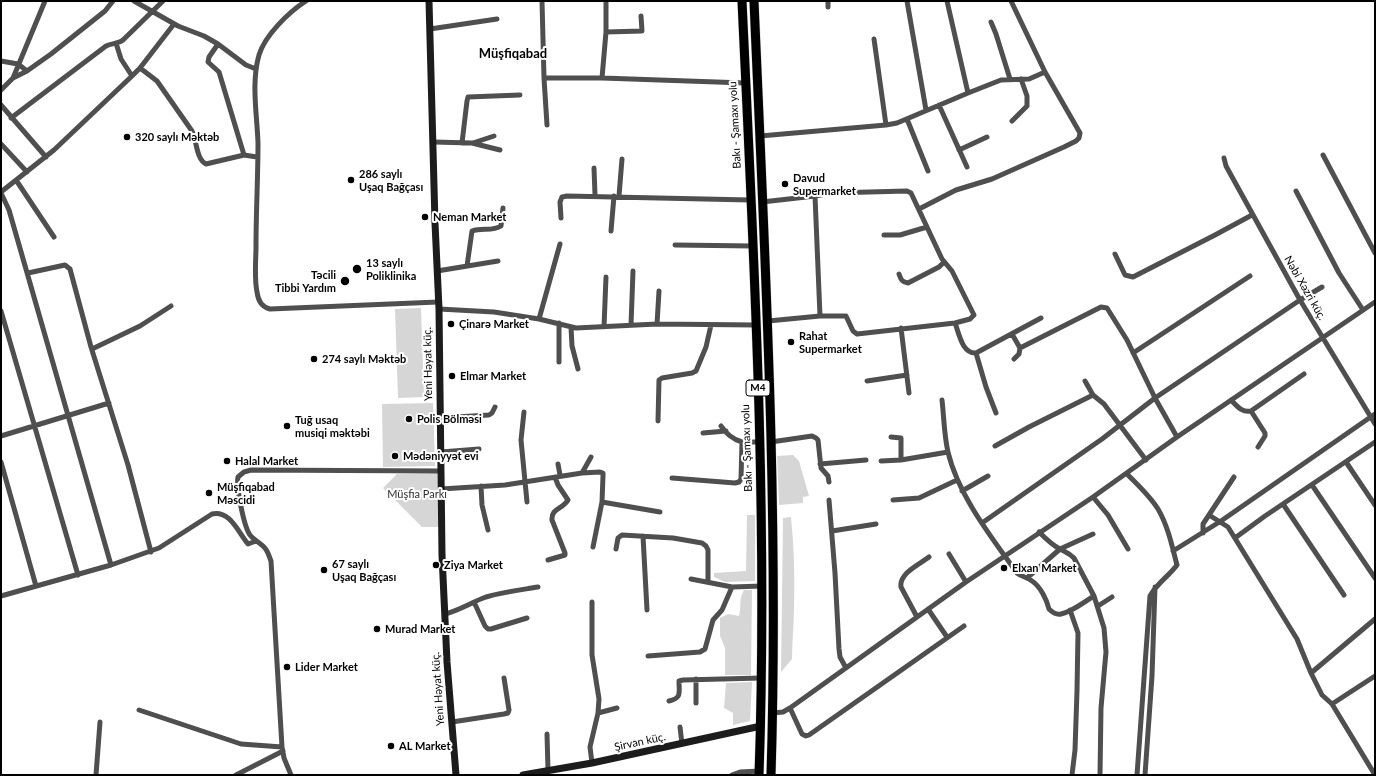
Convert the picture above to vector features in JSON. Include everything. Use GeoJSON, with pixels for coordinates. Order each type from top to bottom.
{"type":"FeatureCollection","features":[{"type":"Feature","properties":{"kind":"highway","name":"Bakı - Şamaxı yolu"},"geometry":{"type":"LineString","coordinates":[[742,1],[760,442],[762,586],[760,773]]}},
{"type":"Feature","properties":{"kind":"highway","name":"M4"},"geometry":{"type":"LineString","coordinates":[[754,1],[768,321],[771,442],[774,586],[771,775]]}},
{"type":"Feature","properties":{"kind":"street"},"geometry":{"type":"LineString","coordinates":[[13,78],[45,1]]}},
{"type":"Feature","properties":{"kind":"street"},"geometry":{"type":"LineString","coordinates":[[1,90],[13,78],[27,71],[51,54],[99,16],[113,1]]}},
{"type":"Feature","properties":{"kind":"street"},"geometry":{"type":"LineString","coordinates":[[134,1],[174,24],[197,33],[218,44],[246,65],[256,69]]}},
{"type":"Feature","properties":{"kind":"street"},"geometry":{"type":"LineString","coordinates":[[11,118],[106,46],[123,40],[163,1]]}},
{"type":"Feature","properties":{"kind":"street"},"geometry":{"type":"LineString","coordinates":[[306,1],[284,19],[266,39],[259,55],[256,69],[256,280],[259,301],[265,308],[438,305],[485,310],[582,328],[657,324],[756,325]]}},
{"type":"Feature","properties":{"kind":"street","name":"Yeni Həyat küç."},"geometry":{"type":"LineString","coordinates":[[429,1],[438,305],[442,555],[447,662],[456,775]]}},
{"type":"Feature","properties":{"kind":"street"},"geometry":{"type":"LineString","coordinates":[[542,1],[547,125]]}},
{"type":"Feature","properties":{"kind":"street"},"geometry":{"type":"LineString","coordinates":[[602,78],[606,32],[606,1]]}},
{"type":"Feature","properties":{"kind":"street"},"geometry":{"type":"LineString","coordinates":[[907,1],[926,110]]}},
{"type":"Feature","properties":{"kind":"street"},"geometry":{"type":"LineString","coordinates":[[947,1],[968,93]]}},
{"type":"Feature","properties":{"kind":"street"},"geometry":{"type":"LineString","coordinates":[[919,209],[956,190],[992,179],[1064,147],[1079,138],[1080,133],[1045,72],[1011,1]]}},
{"type":"Feature","properties":{"kind":"street"},"geometry":{"type":"LineString","coordinates":[[606,32],[642,31],[641,16]]}},
{"type":"Feature","properties":{"kind":"street"},"geometry":{"type":"LineString","coordinates":[[430,29],[497,19]]}},
{"type":"Feature","properties":{"kind":"street"},"geometry":{"type":"LineString","coordinates":[[991,22],[1010,79]]}},
{"type":"Feature","properties":{"kind":"street"},"geometry":{"type":"LineString","coordinates":[[111,565],[28,273],[9,210],[1,192],[46,157],[132,76],[174,24]]}},
{"type":"Feature","properties":{"kind":"street"},"geometry":{"type":"LineString","coordinates":[[874,39],[886,125]]}},
{"type":"Feature","properties":{"kind":"street"},"geometry":{"type":"LineString","coordinates":[[116,43],[121,59],[132,76]]}},
{"type":"Feature","properties":{"kind":"street"},"geometry":{"type":"LineString","coordinates":[[218,44],[208,57],[208,62],[219,72],[244,155]]}},
{"type":"Feature","properties":{"kind":"street"},"geometry":{"type":"LineString","coordinates":[[1,61],[18,64],[27,71]]}},
{"type":"Feature","properties":{"kind":"street"},"geometry":{"type":"LineString","coordinates":[[140,68],[157,81],[192,131],[196,138],[199,157],[202,162],[206,164],[244,155],[257,157]]}},
{"type":"Feature","properties":{"kind":"street"},"geometry":{"type":"LineString","coordinates":[[760,136],[886,125],[907,119],[1001,80],[1029,79],[1045,72]]}},
{"type":"Feature","properties":{"kind":"street"},"geometry":{"type":"LineString","coordinates":[[544,78],[602,78],[745,83]]}},
{"type":"Feature","properties":{"kind":"street"},"geometry":{"type":"LineString","coordinates":[[1012,121],[1027,106],[1027,96],[1021,79]]}},
{"type":"Feature","properties":{"kind":"street"},"geometry":{"type":"LineString","coordinates":[[462,142],[468,98],[520,95]]}},
{"type":"Feature","properties":{"kind":"street"},"geometry":{"type":"LineString","coordinates":[[1,105],[46,157]]}},
{"type":"Feature","properties":{"kind":"street"},"geometry":{"type":"LineString","coordinates":[[940,105],[967,167]]}},
{"type":"Feature","properties":{"kind":"street"},"geometry":{"type":"LineString","coordinates":[[907,119],[928,171]]}},
{"type":"Feature","properties":{"kind":"street"},"geometry":{"type":"LineString","coordinates":[[472,143],[494,136]]}},
{"type":"Feature","properties":{"kind":"street"},"geometry":{"type":"LineString","coordinates":[[959,150],[987,137]]}},
{"type":"Feature","properties":{"kind":"street"},"geometry":{"type":"LineString","coordinates":[[433,142],[472,143],[500,150]]}},
{"type":"Feature","properties":{"kind":"street"},"geometry":{"type":"LineString","coordinates":[[1,144],[27,172]]}},
{"type":"Feature","properties":{"kind":"street"},"geometry":{"type":"LineString","coordinates":[[1323,155],[1374,251]]}},
{"type":"Feature","properties":{"kind":"street","name":"Nəbi Xəzri küç."},"geometry":{"type":"LineString","coordinates":[[1224,158],[1226,166],[1252,215],[1300,300],[1322,337],[1373,415],[1375,424]]}},
{"type":"Feature","properties":{"kind":"street"},"geometry":{"type":"LineString","coordinates":[[611,231],[622,159]]}},
{"type":"Feature","properties":{"kind":"street"},"geometry":{"type":"LineString","coordinates":[[594,168],[595,195]]}},
{"type":"Feature","properties":{"kind":"street"},"geometry":{"type":"LineString","coordinates":[[16,180],[54,237]]}},
{"type":"Feature","properties":{"kind":"street"},"geometry":{"type":"LineString","coordinates":[[762,202],[831,193],[907,191],[911,193],[944,262],[952,271],[974,314],[970,319],[955,323],[858,334],[853,331],[846,316],[820,316],[768,321]]}},
{"type":"Feature","properties":{"kind":"street"},"geometry":{"type":"LineString","coordinates":[[1296,192],[1339,273],[1363,310]]}},
{"type":"Feature","properties":{"kind":"street"},"geometry":{"type":"LineString","coordinates":[[561,218],[560,202],[562,197],[567,196],[595,195],[750,200]]}},
{"type":"Feature","properties":{"kind":"street"},"geometry":{"type":"LineString","coordinates":[[815,196],[820,316]]}},
{"type":"Feature","properties":{"kind":"street"},"geometry":{"type":"LineString","coordinates":[[467,266],[472,231],[476,229],[496,229],[501,226],[503,208]]}},
{"type":"Feature","properties":{"kind":"street"},"geometry":{"type":"LineString","coordinates":[[1115,254],[1125,275],[1129,277],[1133,276],[1252,215]]}},
{"type":"Feature","properties":{"kind":"street"},"geometry":{"type":"LineString","coordinates":[[884,235],[900,235],[927,227]]}},
{"type":"Feature","properties":{"kind":"street"},"geometry":{"type":"LineString","coordinates":[[539,319],[560,244]]}},
{"type":"Feature","properties":{"kind":"street"},"geometry":{"type":"LineString","coordinates":[[675,245],[753,246]]}},
{"type":"Feature","properties":{"kind":"street"},"geometry":{"type":"LineString","coordinates":[[437,271],[498,261]]}},
{"type":"Feature","properties":{"kind":"street"},"geometry":{"type":"LineString","coordinates":[[900,274],[901,280],[908,283],[939,267],[944,262]]}},
{"type":"Feature","properties":{"kind":"street"},"geometry":{"type":"LineString","coordinates":[[28,273],[65,264],[70,269],[92,349],[128,465],[151,552]]}},
{"type":"Feature","properties":{"kind":"street"},"geometry":{"type":"LineString","coordinates":[[631,325],[633,271]]}},
{"type":"Feature","properties":{"kind":"street"},"geometry":{"type":"LineString","coordinates":[[1133,354],[1250,276]]}},
{"type":"Feature","properties":{"kind":"street"},"geometry":{"type":"LineString","coordinates":[[604,327],[606,277]]}},
{"type":"Feature","properties":{"kind":"street"},"geometry":{"type":"LineString","coordinates":[[982,522],[1016,500],[1102,439],[1155,398],[1300,300],[1322,287]]}},
{"type":"Feature","properties":{"kind":"street"},"geometry":{"type":"LineString","coordinates":[[657,324],[659,291]]}},
{"type":"Feature","properties":{"kind":"street"},"geometry":{"type":"LineString","coordinates":[[772,714],[783,712],[790,708],[966,582],[1127,474],[1177,437],[1375,302]]}},
{"type":"Feature","properties":{"kind":"street"},"geometry":{"type":"LineString","coordinates":[[92,349],[140,326],[171,306]]}},
{"type":"Feature","properties":{"kind":"street"},"geometry":{"type":"LineString","coordinates":[[1020,348],[1101,307],[1107,308],[1120,328],[1155,398],[1177,437]]}},
{"type":"Feature","properties":{"kind":"street"},"geometry":{"type":"LineString","coordinates":[[1,311],[78,575]]}},
{"type":"Feature","properties":{"kind":"street"},"geometry":{"type":"LineString","coordinates":[[955,323],[966,349],[971,353],[976,353],[1041,318]]}},
{"type":"Feature","properties":{"kind":"street"},"geometry":{"type":"LineString","coordinates":[[559,323],[559,362]]}},
{"type":"Feature","properties":{"kind":"street"},"geometry":{"type":"LineString","coordinates":[[658,421],[659,380],[662,378],[688,374],[696,371],[706,348],[711,325]]}},
{"type":"Feature","properties":{"kind":"street"},"geometry":{"type":"LineString","coordinates":[[571,327],[572,346],[578,369]]}},
{"type":"Feature","properties":{"kind":"street"},"geometry":{"type":"LineString","coordinates":[[901,328],[909,393]]}},
{"type":"Feature","properties":{"kind":"street"},"geometry":{"type":"LineString","coordinates":[[1012,334],[1020,348],[1019,354],[1014,359]]}},
{"type":"Feature","properties":{"kind":"street"},"geometry":{"type":"LineString","coordinates":[[976,353],[986,387],[996,413]]}},
{"type":"Feature","properties":{"kind":"street"},"geometry":{"type":"LineString","coordinates":[[1231,400],[1242,411],[1251,411],[1304,374]]}},
{"type":"Feature","properties":{"kind":"street"},"geometry":{"type":"LineString","coordinates":[[867,381],[907,375]]}},
{"type":"Feature","properties":{"kind":"street"},"geometry":{"type":"LineString","coordinates":[[1085,381],[1093,395],[1104,404],[1146,460]]}},
{"type":"Feature","properties":{"kind":"street"},"geometry":{"type":"LineString","coordinates":[[995,446],[1093,395]]}},
{"type":"Feature","properties":{"kind":"street"},"geometry":{"type":"LineString","coordinates":[[942,400],[948,452],[957,480],[962,491],[1004,556],[1017,573],[1022,577],[1032,580],[1037,585],[1048,603],[1049,609],[1053,613],[1060,614],[1070,610],[1094,596]]}},
{"type":"Feature","properties":{"kind":"street"},"geometry":{"type":"LineString","coordinates":[[1,436],[109,403]]}},
{"type":"Feature","properties":{"kind":"street"},"geometry":{"type":"LineString","coordinates":[[440,418],[489,414],[492,413],[496,407]]}},
{"type":"Feature","properties":{"kind":"street"},"geometry":{"type":"LineString","coordinates":[[1251,411],[1265,433],[1265,436],[1258,447]]}},
{"type":"Feature","properties":{"kind":"street"},"geometry":{"type":"LineString","coordinates":[[524,412],[521,440],[527,502]]}},
{"type":"Feature","properties":{"kind":"street"},"geometry":{"type":"LineString","coordinates":[[1173,551],[1221,522],[1373,415]]}},
{"type":"Feature","properties":{"kind":"street"},"geometry":{"type":"LineString","coordinates":[[721,426],[734,440],[742,442],[760,442]]}},
{"type":"Feature","properties":{"kind":"street"},"geometry":{"type":"LineString","coordinates":[[703,433],[726,431]]}},
{"type":"Feature","properties":{"kind":"street"},"geometry":{"type":"LineString","coordinates":[[771,442],[812,436],[816,438],[818,440],[821,468],[828,476],[829,482]]}},
{"type":"Feature","properties":{"kind":"street"},"geometry":{"type":"LineString","coordinates":[[891,437],[901,438],[901,460]]}},
{"type":"Feature","properties":{"kind":"street"},"geometry":{"type":"LineString","coordinates":[[672,478],[735,483],[739,482],[741,478],[742,442]]}},
{"type":"Feature","properties":{"kind":"street"},"geometry":{"type":"LineString","coordinates":[[1235,538],[1375,442]]}},
{"type":"Feature","properties":{"kind":"street"},"geometry":{"type":"LineString","coordinates":[[440,452],[479,449]]}},
{"type":"Feature","properties":{"kind":"street"},"geometry":{"type":"LineString","coordinates":[[881,461],[901,460],[948,452]]}},
{"type":"Feature","properties":{"kind":"street"},"geometry":{"type":"LineString","coordinates":[[582,473],[591,457]]}},
{"type":"Feature","properties":{"kind":"street"},"geometry":{"type":"LineString","coordinates":[[820,464],[866,460]]}},
{"type":"Feature","properties":{"kind":"street"},"geometry":{"type":"LineString","coordinates":[[1,462],[36,586]]}},
{"type":"Feature","properties":{"kind":"street"},"geometry":{"type":"LineString","coordinates":[[1346,462],[1375,505]]}},
{"type":"Feature","properties":{"kind":"street"},"geometry":{"type":"LineString","coordinates":[[548,560],[565,555],[552,520],[553,512],[568,500],[558,485],[558,464]]}},
{"type":"Feature","properties":{"kind":"street"},"geometry":{"type":"LineString","coordinates":[[291,775],[286,766],[282,749],[271,561],[265,548],[250,535],[245,524],[238,486],[238,478],[244,472],[252,470],[441,471]]}},
{"type":"Feature","properties":{"kind":"street"},"geometry":{"type":"LineString","coordinates":[[441,488],[524,482],[558,476],[600,472],[603,474],[602,502],[593,547]]}},
{"type":"Feature","properties":{"kind":"street"},"geometry":{"type":"LineString","coordinates":[[1127,474],[1151,499],[1158,509],[1165,524],[1177,565],[1155,586],[1150,596],[1137,775]]}},
{"type":"Feature","properties":{"kind":"street"},"geometry":{"type":"LineString","coordinates":[[962,491],[988,476]]}},
{"type":"Feature","properties":{"kind":"street"},"geometry":{"type":"LineString","coordinates":[[1203,533],[1203,524],[1234,477]]}},
{"type":"Feature","properties":{"kind":"street"},"geometry":{"type":"LineString","coordinates":[[893,500],[919,498],[957,480]]}},
{"type":"Feature","properties":{"kind":"street"},"geometry":{"type":"LineString","coordinates":[[1312,485],[1375,578]]}},
{"type":"Feature","properties":{"kind":"street"},"geometry":{"type":"LineString","coordinates":[[481,486],[482,505],[488,530]]}},
{"type":"Feature","properties":{"kind":"street"},"geometry":{"type":"LineString","coordinates":[[1093,497],[1108,516],[1128,549]]}},
{"type":"Feature","properties":{"kind":"street"},"geometry":{"type":"LineString","coordinates":[[829,500],[839,648],[840,657],[846,668]]}},
{"type":"Feature","properties":{"kind":"street"},"geometry":{"type":"LineString","coordinates":[[602,502],[660,512]]}},
{"type":"Feature","properties":{"kind":"street"},"geometry":{"type":"LineString","coordinates":[[1283,504],[1344,595]]}},
{"type":"Feature","properties":{"kind":"street"},"geometry":{"type":"LineString","coordinates":[[1,596],[78,575],[151,552],[212,514],[224,514],[229,518],[248,544],[256,540]]}},
{"type":"Feature","properties":{"kind":"street"},"geometry":{"type":"LineString","coordinates":[[1209,515],[1228,527],[1296,639],[1322,695],[1332,704],[1375,775]]}},
{"type":"Feature","properties":{"kind":"street"},"geometry":{"type":"LineString","coordinates":[[832,531],[876,524]]}},
{"type":"Feature","properties":{"kind":"street"},"geometry":{"type":"LineString","coordinates":[[1039,532],[1049,542],[1070,554],[1074,558],[1094,596],[1104,628],[1106,652],[1101,708],[1100,775]]}},
{"type":"Feature","properties":{"kind":"street"},"geometry":{"type":"LineString","coordinates":[[1027,578],[1060,549],[1093,534]]}},
{"type":"Feature","properties":{"kind":"street"},"geometry":{"type":"LineString","coordinates":[[616,549],[618,538],[622,535],[673,538],[702,543],[708,550],[708,582]]}},
{"type":"Feature","properties":{"kind":"street"},"geometry":{"type":"LineString","coordinates":[[643,536],[647,610]]}},
{"type":"Feature","properties":{"kind":"street"},"geometry":{"type":"LineString","coordinates":[[949,554],[966,582]]}},
{"type":"Feature","properties":{"kind":"street"},"geometry":{"type":"LineString","coordinates":[[917,617],[901,587],[901,583],[905,575],[930,557]]}},
{"type":"Feature","properties":{"kind":"street"},"geometry":{"type":"LineString","coordinates":[[691,579],[732,587],[762,586]]}},
{"type":"Feature","properties":{"kind":"street"},"geometry":{"type":"LineString","coordinates":[[1145,775],[1152,676],[1155,586]]}},
{"type":"Feature","properties":{"kind":"street"},"geometry":{"type":"LineString","coordinates":[[445,614],[460,610],[474,602],[508,591],[538,587]]}},
{"type":"Feature","properties":{"kind":"street"},"geometry":{"type":"LineString","coordinates":[[648,656],[700,652],[705,649],[713,620],[722,610],[732,587]]}},
{"type":"Feature","properties":{"kind":"street"},"geometry":{"type":"LineString","coordinates":[[1098,606],[1112,597]]}},
{"type":"Feature","properties":{"kind":"street"},"geometry":{"type":"LineString","coordinates":[[474,602],[485,626],[488,629],[527,618]]}},
{"type":"Feature","properties":{"kind":"street"},"geometry":{"type":"LineString","coordinates":[[592,602],[592,655],[600,699],[590,747],[592,763]]}},
{"type":"Feature","properties":{"kind":"street"},"geometry":{"type":"LineString","coordinates":[[928,609],[947,637]]}},
{"type":"Feature","properties":{"kind":"street"},"geometry":{"type":"LineString","coordinates":[[1070,610],[1078,633],[1075,750],[1072,775]]}},
{"type":"Feature","properties":{"kind":"street"},"geometry":{"type":"LineString","coordinates":[[1311,673],[1375,619]]}},
{"type":"Feature","properties":{"kind":"street"},"geometry":{"type":"LineString","coordinates":[[790,708],[802,734],[806,736],[809,735],[964,626]]}},
{"type":"Feature","properties":{"kind":"street"},"geometry":{"type":"LineString","coordinates":[[1332,704],[1375,676]]}},
{"type":"Feature","properties":{"kind":"street"},"geometry":{"type":"LineString","coordinates":[[452,722],[508,713],[509,710],[504,678]]}},
{"type":"Feature","properties":{"kind":"street"},"geometry":{"type":"LineString","coordinates":[[669,701],[676,699],[678,696],[679,682],[683,680],[761,678]]}},
{"type":"Feature","properties":{"kind":"street"},"geometry":{"type":"LineString","coordinates":[[696,680],[696,703]]}},
{"type":"Feature","properties":{"kind":"street"},"geometry":{"type":"LineString","coordinates":[[598,713],[617,708]]}},
{"type":"Feature","properties":{"kind":"street"},"geometry":{"type":"LineString","coordinates":[[140,710],[241,744],[282,749]]}},
{"type":"Feature","properties":{"kind":"street"},"geometry":{"type":"LineString","coordinates":[[96,775],[100,722]]}},
{"type":"Feature","properties":{"kind":"street","name":"Şirvan küç."},"geometry":{"type":"LineString","coordinates":[[523,775],[536,774],[548,770],[592,763],[761,726]]}},
{"type":"Feature","properties":{"kind":"street"},"geometry":{"type":"LineString","coordinates":[[680,727],[682,744]]}},
{"type":"Feature","properties":{"kind":"street"},"geometry":{"type":"LineString","coordinates":[[546,734],[548,770]]}},
{"type":"Feature","properties":{"kind":"street"},"geometry":{"type":"LineString","coordinates":[[236,775],[282,749]]}},
{"type":"Feature","properties":{"kind":"street"},"geometry":{"type":"LineString","coordinates":[[732,775],[740,772],[760,773]]}},
{"type":"Feature","properties":{"kind":"green space"},"geometry":{"type":"Polygon","coordinates":[[[421,308],[424,397],[398,398],[395,309],[421,308]]]}},
{"type":"Feature","properties":{"kind":"green space"},"geometry":{"type":"Polygon","coordinates":[[[433,403],[435,466],[383,467],[382,404],[433,403]]]}},
{"type":"Feature","properties":{"kind":"green space"},"geometry":{"type":"Polygon","coordinates":[[[793,455],[799,461],[809,496],[803,497],[803,503],[779,505],[777,456],[793,455]]]}},
{"type":"Feature","properties":{"kind":"green space","name":"Müşfia Parkı"},"geometry":{"type":"Polygon","coordinates":[[[437,473],[439,527],[422,527],[383,488],[397,474],[437,473]]]}},
{"type":"Feature","properties":{"kind":"green space"},"geometry":{"type":"Polygon","coordinates":[[[747,515],[755,515],[755,581],[725,582],[714,577],[714,573],[746,571],[747,515]]]}},
{"type":"Feature","properties":{"kind":"green space"},"geometry":{"type":"Polygon","coordinates":[[[791,517],[794,551],[792,659],[781,672],[783,518],[791,517]]]}},
{"type":"Feature","properties":{"kind":"green space"},"geometry":{"type":"Polygon","coordinates":[[[744,590],[752,590],[751,675],[725,675],[725,648],[720,636],[720,618],[728,614],[739,616],[741,597],[744,590]]]}},
{"type":"Feature","properties":{"kind":"green space"},"geometry":{"type":"Polygon","coordinates":[[[752,682],[750,721],[733,725],[733,713],[724,708],[726,683],[752,682]]]}},
{"type":"Feature","properties":{"kind":"place","name":"320 saylı Məktəb"},"geometry":{"type":"Point","coordinates":[127,137]}},
{"type":"Feature","properties":{"kind":"place","name":"286 saylı Uşaq Bağçası"},"geometry":{"type":"Point","coordinates":[351,180]}},
{"type":"Feature","properties":{"kind":"place","name":"Davud Supermarket"},"geometry":{"type":"Point","coordinates":[785,184]}},
{"type":"Feature","properties":{"kind":"place","name":"Neman Market"},"geometry":{"type":"Point","coordinates":[425,217]}},
{"type":"Feature","properties":{"kind":"place","name":"13 saylı Poliklinika"},"geometry":{"type":"Point","coordinates":[357,269]}},
{"type":"Feature","properties":{"kind":"place","name":"Təcili Tibbi Yardım"},"geometry":{"type":"Point","coordinates":[345,281]}},
{"type":"Feature","properties":{"kind":"place","name":"Çinarə Market"},"geometry":{"type":"Point","coordinates":[451,324]}},
{"type":"Feature","properties":{"kind":"place","name":"Rahat Supermarket"},"geometry":{"type":"Point","coordinates":[791,342]}},
{"type":"Feature","properties":{"kind":"place","name":"274 saylı Məktəb"},"geometry":{"type":"Point","coordinates":[314,359]}},
{"type":"Feature","properties":{"kind":"place","name":"Elmar Market"},"geometry":{"type":"Point","coordinates":[452,376]}},
{"type":"Feature","properties":{"kind":"place","name":"Polis Bölməsi"},"geometry":{"type":"Point","coordinates":[409,419]}},
{"type":"Feature","properties":{"kind":"place","name":"Tuğ usaq musiqi məktəbi"},"geometry":{"type":"Point","coordinates":[287,426]}},
{"type":"Feature","properties":{"kind":"place","name":"Mədəniyyət evi"},"geometry":{"type":"Point","coordinates":[395,456]}},
{"type":"Feature","properties":{"kind":"place","name":"Halal Market"},"geometry":{"type":"Point","coordinates":[227,461]}},
{"type":"Feature","properties":{"kind":"place","name":"Müşfiqabad Məscidi"},"geometry":{"type":"Point","coordinates":[209,493]}},
{"type":"Feature","properties":{"kind":"place","name":"Ziya Market"},"geometry":{"type":"Point","coordinates":[436,565]}},
{"type":"Feature","properties":{"kind":"place","name":"Elxan Market"},"geometry":{"type":"Point","coordinates":[1004,568]}},
{"type":"Feature","properties":{"kind":"place","name":"67 saylı Uşaq Bağçası"},"geometry":{"type":"Point","coordinates":[324,570]}},
{"type":"Feature","properties":{"kind":"place","name":"Murad Market"},"geometry":{"type":"Point","coordinates":[377,629]}},
{"type":"Feature","properties":{"kind":"place","name":"Lider Market"},"geometry":{"type":"Point","coordinates":[287,667]}},
{"type":"Feature","properties":{"kind":"place","name":"AL Market"},"geometry":{"type":"Point","coordinates":[391,746]}},
{"type":"Feature","properties":{"kind":"district","name":"Müşfiqabad"},"geometry":{"type":"Point","coordinates":[513,54]}}]}
